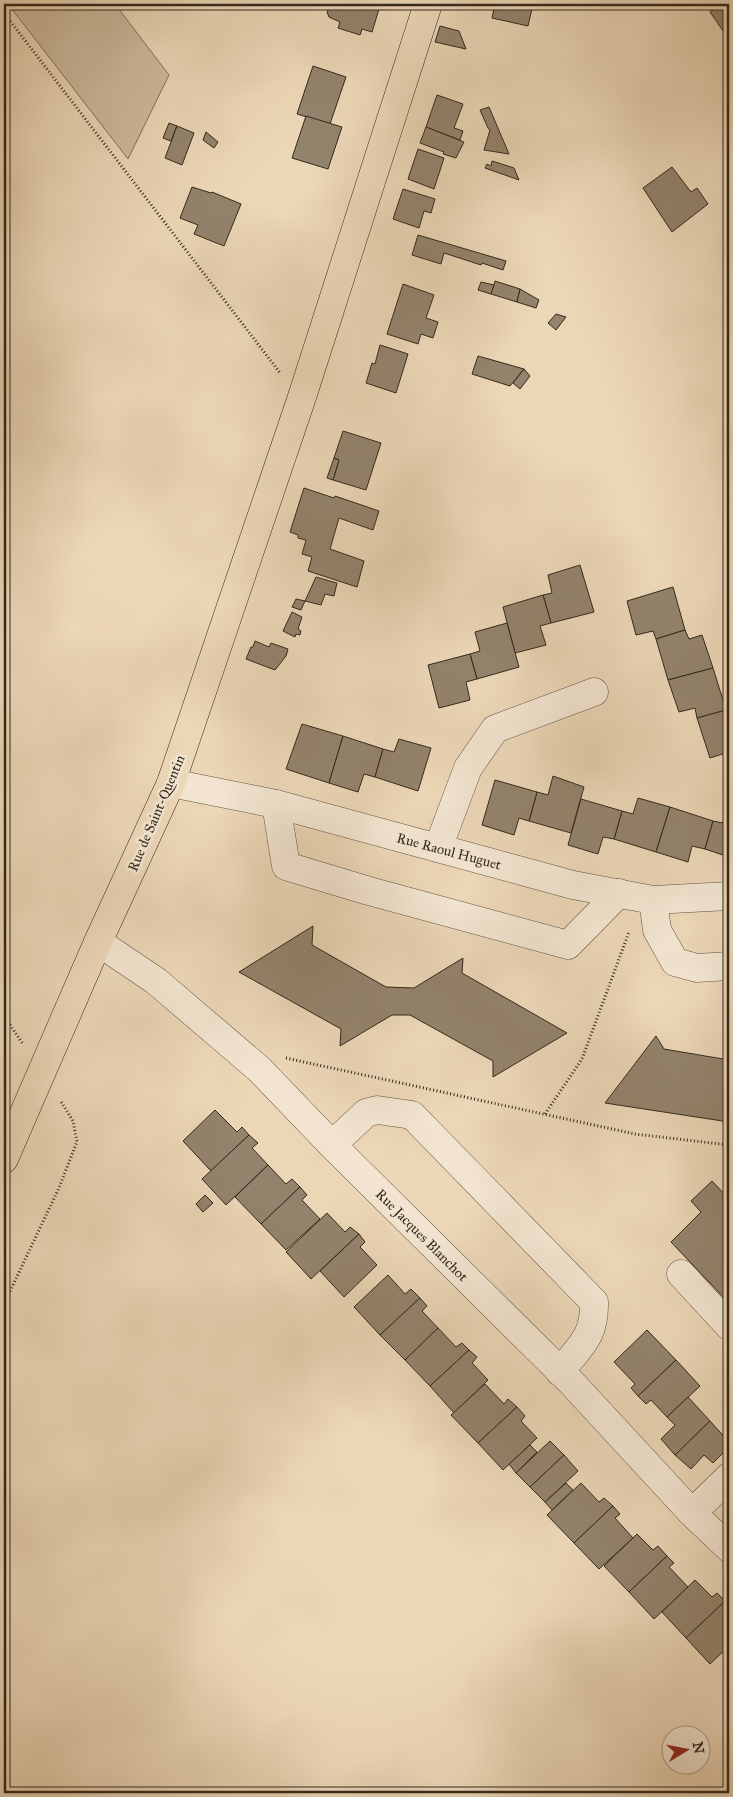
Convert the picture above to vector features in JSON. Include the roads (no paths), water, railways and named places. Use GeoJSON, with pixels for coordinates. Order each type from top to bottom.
{"type":"FeatureCollection","features":[{"type":"Feature","properties":{"kind":"main road","name":"Rue de Saint-Quentin"},"geometry":{"type":"LineString","coordinates":[[4,1159],[98,942],[172,783],[302,400],[426,9]]}},
{"type":"Feature","properties":{"kind":"street"},"geometry":{"type":"LineString","coordinates":[[438,848],[468,768],[494,729],[594,692]]}},
{"type":"Feature","properties":{"kind":"street","name":"Rue Raoul Huguet"},"geometry":{"type":"LineString","coordinates":[[172,783],[276,804],[573,885],[636,897],[729,896]]}},
{"type":"Feature","properties":{"kind":"street"},"geometry":{"type":"LineString","coordinates":[[276,804],[286,866],[378,894],[568,945],[636,897],[675,962],[698,968],[729,966]]}},
{"type":"Feature","properties":{"kind":"street","name":"Rue Jacques Blanchot"},"geometry":{"type":"LineString","coordinates":[[98,942],[156,981],[258,1069],[560,1372],[692,1513],[729,1548]]}},
{"type":"Feature","properties":{"kind":"street"},"geometry":{"type":"LineString","coordinates":[[332,1145],[366,1113],[377,1110],[412,1115],[594,1302],[594,1317],[590,1333],[560,1372]]}},
{"type":"Feature","properties":{"kind":"street"},"geometry":{"type":"LineString","coordinates":[[682,1274],[729,1326]]}},
{"type":"Feature","properties":{"kind":"street"},"geometry":{"type":"LineString","coordinates":[[692,1513],[729,1477]]}}]}
